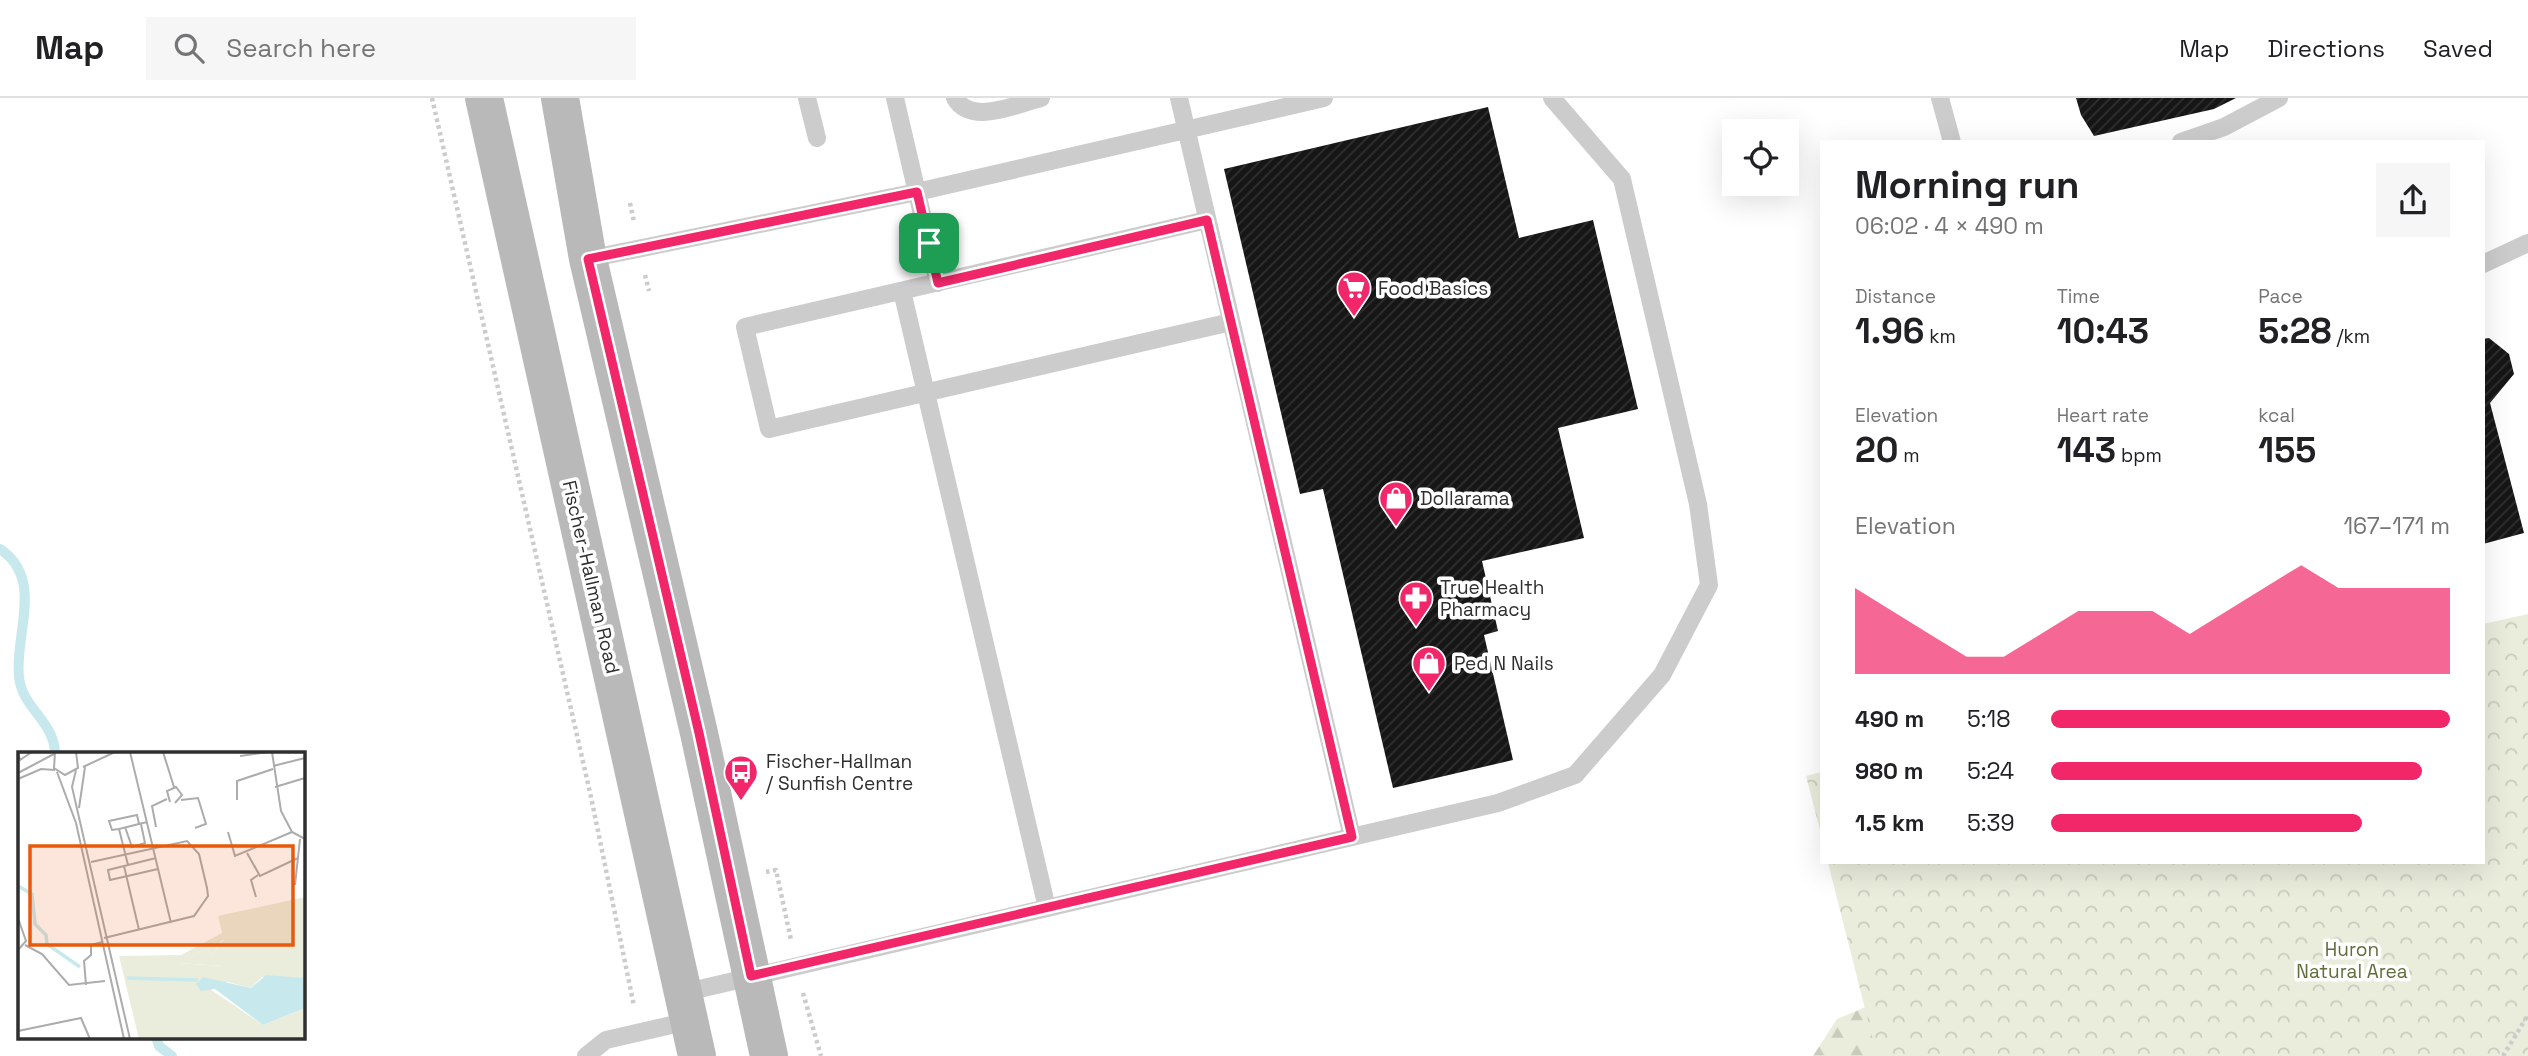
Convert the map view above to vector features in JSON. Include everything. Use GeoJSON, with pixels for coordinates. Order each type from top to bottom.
{"type":"FeatureCollection","features":[{"type":"Feature","properties":{"kind":"main road","name":"Fischer-Hallman Road"},"geometry":{"type":"LineString","coordinates":[[484,98],[689,1023]]}},
{"type":"Feature","properties":{"kind":"main road"},"geometry":{"type":"LineString","coordinates":[[560,98],[588,259],[699,733],[769,1056]]}},
{"type":"Feature","properties":{"kind":"lane"},"geometry":{"type":"LineString","coordinates":[[807,98],[817,138]]}},
{"type":"Feature","properties":{"kind":"lane"},"geometry":{"type":"LineString","coordinates":[[895,98],[938,283]]}},
{"type":"Feature","properties":{"kind":"lane"},"geometry":{"type":"LineString","coordinates":[[956,98],[965,109],[978,113],[1041,98]]}},
{"type":"Feature","properties":{"kind":"lane"},"geometry":{"type":"LineString","coordinates":[[1179,98],[1352,837]]}},
{"type":"Feature","properties":{"kind":"lane"},"geometry":{"type":"LineString","coordinates":[[588,259],[917,192],[1324,98]]}},
{"type":"Feature","properties":{"kind":"lane"},"geometry":{"type":"LineString","coordinates":[[586,1056],[606,1040],[689,1023],[751,976],[1498,803],[1576,775],[1662,675],[1709,585],[1698,504],[1622,179],[1552,98]]}},
{"type":"Feature","properties":{"kind":"lane"},"geometry":{"type":"LineString","coordinates":[[1940,98],[1951,140]]}},
{"type":"Feature","properties":{"kind":"lane"},"geometry":{"type":"LineString","coordinates":[[2187,140],[2224,127],[2279,98]]}},
{"type":"Feature","properties":{"kind":"lane"},"geometry":{"type":"LineString","coordinates":[[1207,220],[745,327],[769,429],[1231,322]]}},
{"type":"Feature","properties":{"kind":"lane"},"geometry":{"type":"LineString","coordinates":[[2485,263],[2528,243]]}},
{"type":"Feature","properties":{"kind":"lane"},"geometry":{"type":"LineString","coordinates":[[902,290],[1047,908]]}},
{"type":"Feature","properties":{"kind":"path"},"geometry":{"type":"LineString","coordinates":[[432,98],[591,797],[608,890],[640,1031]]}},
{"type":"Feature","properties":{"kind":"path"},"geometry":{"type":"LineString","coordinates":[[776,870],[784,909]]}},
{"type":"Feature","properties":{"kind":"path"},"geometry":{"type":"LineString","coordinates":[[2503,1056],[2528,1015]]}},
{"type":"Feature","properties":{"kind":"path"},"geometry":{"type":"LineString","coordinates":[[808,1016],[821,1056]]}},
{"type":"Feature","properties":{"kind":"green space","name":"Huron Natural Area"},"geometry":{"type":"Polygon","coordinates":[[[2528,614],[2528,1056],[1877,1056],[1828,864],[2485,864],[2485,624],[2528,614]]]}},
{"type":"Feature","properties":{"kind":"green space"},"geometry":{"type":"Polygon","coordinates":[[[1820,772],[1820,830],[1806,776],[1820,772]]]}},
{"type":"Feature","properties":{"kind":"green space"},"geometry":{"type":"Polygon","coordinates":[[[1935,978],[1985,1056],[1813,1056],[1837,1019],[1935,978]]]}},
{"type":"Feature","properties":{"kind":"building"},"geometry":{"type":"Polygon","coordinates":[[[2076,98],[2236,98],[2214,109],[2094,136],[2081,115],[2076,98]]]}},
{"type":"Feature","properties":{"kind":"building"},"geometry":{"type":"Polygon","coordinates":[[[1488,107],[1519,238],[1593,220],[1638,409],[1558,428],[1584,538],[1482,561],[1498,631],[1484,635],[1513,760],[1393,788],[1323,489],[1300,494],[1224,169],[1488,107]]]}},
{"type":"Feature","properties":{"kind":"building"},"geometry":{"type":"Polygon","coordinates":[[[2489,338],[2509,354],[2514,374],[2490,403],[2524,533],[2485,543],[2485,339],[2489,338]]]}},
{"type":"Feature","properties":{"kind":"waterway"},"geometry":{"type":"LineString","coordinates":[[0,549],[14,561],[24,592],[19,661],[21,688],[49,732],[55,752]]}},
{"type":"Feature","properties":{"kind":"waterway"},"geometry":{"type":"LineString","coordinates":[[156,1038],[159,1046],[172,1056]]}},
{"type":"Feature","properties":{"kind":"place","name":"Food Basics"},"geometry":{"type":"Point","coordinates":[1354,318]}},
{"type":"Feature","properties":{"kind":"place","name":"Dollarama"},"geometry":{"type":"Point","coordinates":[1396,528]}},
{"type":"Feature","properties":{"kind":"place","name":"True Health Pharmacy"},"geometry":{"type":"Point","coordinates":[1416,628]}},
{"type":"Feature","properties":{"kind":"place","name":"Ped N Nails"},"geometry":{"type":"Point","coordinates":[1429,693]}},
{"type":"Feature","properties":{"kind":"place","name":"Fischer-Hallman / Sunfish Centre"},"geometry":{"type":"Point","coordinates":[741,802]}},
{"type":"Feature","properties":{"kind":"route"},"geometry":{"type":"LineString","coordinates":[[917,192],[929,243],[938,283],[1207,220],[1352,837],[751,976],[699,733],[588,259],[654,248],[917,192]]}}]}
